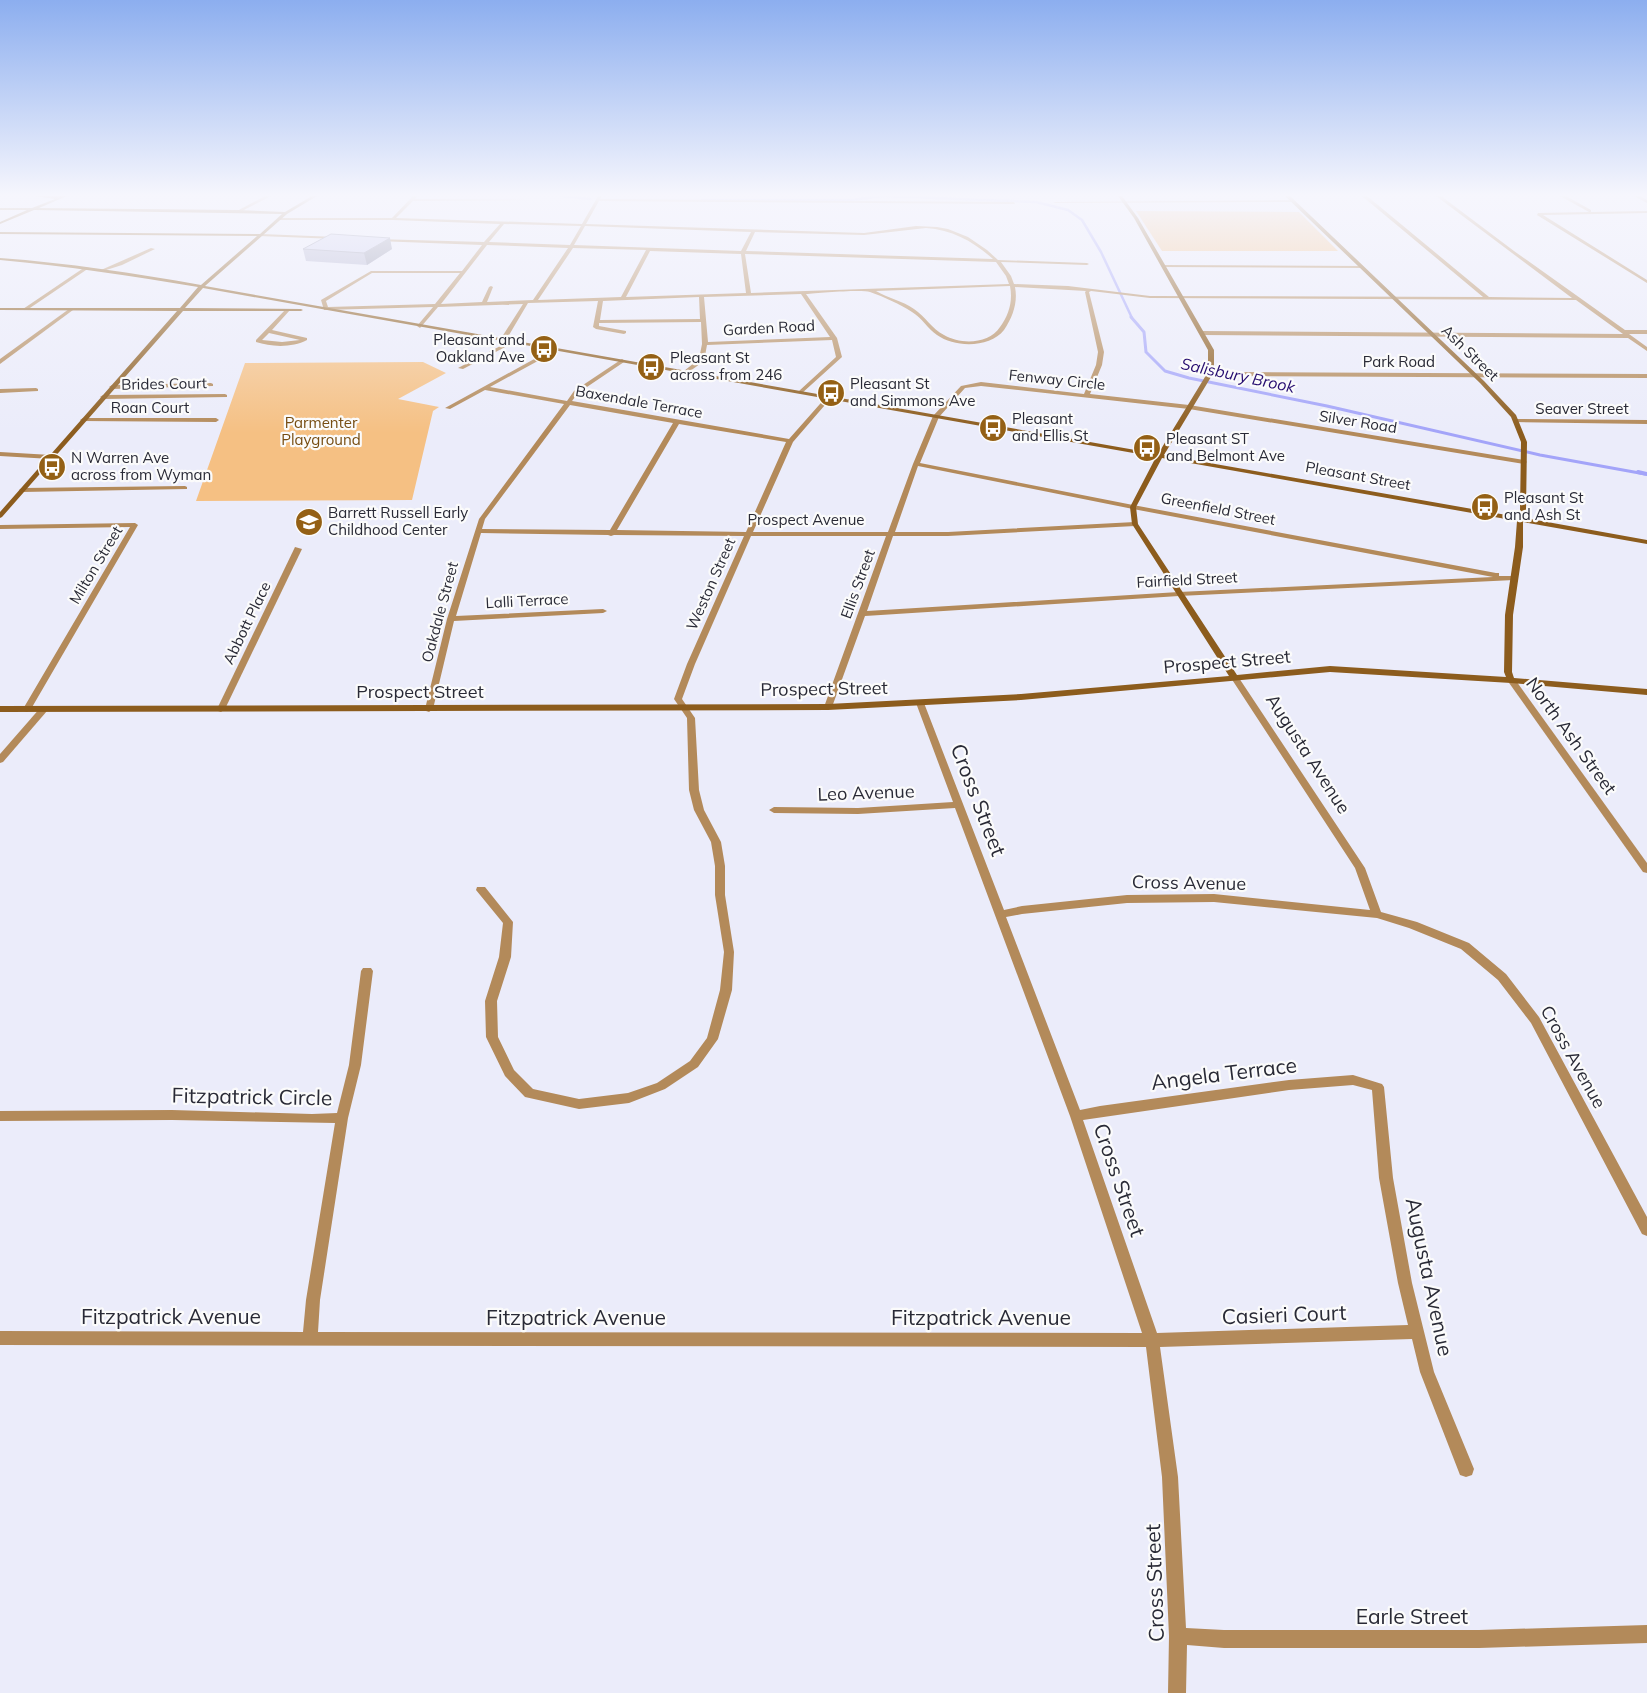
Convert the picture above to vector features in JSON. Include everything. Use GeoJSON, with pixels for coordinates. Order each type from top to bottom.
{"type":"FeatureCollection","features":[{"type":"Feature","properties":{"kind":"street"},"geometry":{"type":"LineString","coordinates":[[25,309],[76,275]]}},
{"type":"Feature","properties":{"kind":"street","name":"Pleasant Street"},"geometry":{"type":"LineString","coordinates":[[132,275],[1520,518],[1647,542]]}},
{"type":"Feature","properties":{"kind":"street"},"geometry":{"type":"LineString","coordinates":[[0,516],[179,310],[215,275]]}},
{"type":"Feature","properties":{"kind":"street"},"geometry":{"type":"LineString","coordinates":[[326,308],[323,301],[366,275]]}},
{"type":"Feature","properties":{"kind":"street"},"geometry":{"type":"LineString","coordinates":[[420,326],[459,275]]}},
{"type":"Feature","properties":{"kind":"street"},"geometry":{"type":"LineString","coordinates":[[534,301],[552,275]]}},
{"type":"Feature","properties":{"kind":"street"},"geometry":{"type":"LineString","coordinates":[[623,298],[635,275]]}},
{"type":"Feature","properties":{"kind":"street"},"geometry":{"type":"LineString","coordinates":[[746,275],[749,294]]}},
{"type":"Feature","properties":{"kind":"street"},"geometry":{"type":"LineString","coordinates":[[869,289],[915,312],[939,335],[948,339],[976,342],[988,340],[1004,326],[1010,313],[1012,284],[1006,275]]}},
{"type":"Feature","properties":{"kind":"street"},"geometry":{"type":"LineString","coordinates":[[1133,507],[1160,456],[1210,372],[1212,350],[1169,275]]}},
{"type":"Feature","properties":{"kind":"street","name":"Ash Street"},"geometry":{"type":"LineString","coordinates":[[1370,275],[1474,374],[1510,412],[1516,421],[1522,436],[1524,451],[1523,512],[1520,518]]}},
{"type":"Feature","properties":{"kind":"street"},"geometry":{"type":"LineString","coordinates":[[1459,275],[1488,299]]}},
{"type":"Feature","properties":{"kind":"street"},"geometry":{"type":"LineString","coordinates":[[1545,275],[1647,349]]}},
{"type":"Feature","properties":{"kind":"street"},"geometry":{"type":"LineString","coordinates":[[1636,275],[1647,282]]}},
{"type":"Feature","properties":{"kind":"street"},"geometry":{"type":"LineString","coordinates":[[0,309],[288,310],[1012,284],[1181,298],[1578,299]]}},
{"type":"Feature","properties":{"kind":"street"},"geometry":{"type":"LineString","coordinates":[[484,303],[491,287]]}},
{"type":"Feature","properties":{"kind":"street"},"geometry":{"type":"LineString","coordinates":[[1086,396],[1099,365],[1101,352],[1087,292],[1089,290]]}},
{"type":"Feature","properties":{"kind":"street"},"geometry":{"type":"LineString","coordinates":[[801,392],[839,357],[834,338],[802,292]]}},
{"type":"Feature","properties":{"kind":"street"},"geometry":{"type":"LineString","coordinates":[[686,372],[702,360],[705,344],[701,295]]}},
{"type":"Feature","properties":{"kind":"street"},"geometry":{"type":"LineString","coordinates":[[601,299],[596,327],[598,329],[624,332]]}},
{"type":"Feature","properties":{"kind":"street"},"geometry":{"type":"LineString","coordinates":[[504,340],[526,302]]}},
{"type":"Feature","properties":{"kind":"street"},"geometry":{"type":"LineString","coordinates":[[0,362],[71,310]]}},
{"type":"Feature","properties":{"kind":"street"},"geometry":{"type":"LineString","coordinates":[[268,332],[306,339],[302,342],[289,343],[258,341],[288,310]]}},
{"type":"Feature","properties":{"kind":"street"},"geometry":{"type":"LineString","coordinates":[[596,322],[702,320]]}},
{"type":"Feature","properties":{"kind":"street"},"geometry":{"type":"LineString","coordinates":[[1624,332],[1647,332]]}},
{"type":"Feature","properties":{"kind":"street"},"geometry":{"type":"LineString","coordinates":[[1203,333],[1629,336]]}},
{"type":"Feature","properties":{"kind":"street","name":"Garden Road"},"geometry":{"type":"LineString","coordinates":[[705,344],[834,338]]}},
{"type":"Feature","properties":{"kind":"street"},"geometry":{"type":"LineString","coordinates":[[461,368],[512,342]]}},
{"type":"Feature","properties":{"kind":"street"},"geometry":{"type":"LineString","coordinates":[[448,408],[556,349]]}},
{"type":"Feature","properties":{"kind":"street","name":"Oakdale Street"},"geometry":{"type":"LineString","coordinates":[[430,709],[451,619],[482,519],[576,392],[622,361]]}},
{"type":"Feature","properties":{"kind":"street","name":"Park Road"},"geometry":{"type":"LineString","coordinates":[[1210,372],[1230,374],[1647,376]]}},
{"type":"Feature","properties":{"kind":"street","name":"Fenway Circle"},"geometry":{"type":"LineString","coordinates":[[936,416],[963,387],[970,384],[1189,407]]}},
{"type":"Feature","properties":{"kind":"street"},"geometry":{"type":"LineString","coordinates":[[112,387],[211,385]]}},
{"type":"Feature","properties":{"kind":"street","name":"Baxendale Terrace"},"geometry":{"type":"LineString","coordinates":[[484,388],[790,441]]}},
{"type":"Feature","properties":{"kind":"street"},"geometry":{"type":"LineString","coordinates":[[0,391],[36,390]]}},
{"type":"Feature","properties":{"kind":"street","name":"Brides Court"},"geometry":{"type":"LineString","coordinates":[[103,397],[225,396]]}},
{"type":"Feature","properties":{"kind":"street","name":"Weston Street"},"geometry":{"type":"LineString","coordinates":[[685,707],[678,700],[690,664],[790,441],[828,397]]}},
{"type":"Feature","properties":{"kind":"street","name":"Silver Road"},"geometry":{"type":"LineString","coordinates":[[1189,407],[1524,462]]}},
{"type":"Feature","properties":{"kind":"street","name":"Ellis Street"},"geometry":{"type":"LineString","coordinates":[[828,707],[916,464],[936,416]]}},
{"type":"Feature","properties":{"kind":"street","name":"Roan Court"},"geometry":{"type":"LineString","coordinates":[[83,420],[216,420]]}},
{"type":"Feature","properties":{"kind":"street"},"geometry":{"type":"LineString","coordinates":[[611,534],[677,421]]}},
{"type":"Feature","properties":{"kind":"street","name":"Seaver Street"},"geometry":{"type":"LineString","coordinates":[[1516,421],[1647,422]]}},
{"type":"Feature","properties":{"kind":"street"},"geometry":{"type":"LineString","coordinates":[[0,454],[51,457]]}},
{"type":"Feature","properties":{"kind":"street","name":"Greenfield Street"},"geometry":{"type":"LineString","coordinates":[[916,464],[1133,507],[1514,578]]}},
{"type":"Feature","properties":{"kind":"street"},"geometry":{"type":"LineString","coordinates":[[22,490],[184,488]]}},
{"type":"Feature","properties":{"kind":"street","name":"Augusta Avenue"},"geometry":{"type":"LineString","coordinates":[[1133,507],[1135,524],[1179,594],[1360,868],[1377,914]]}},
{"type":"Feature","properties":{"kind":"street","name":"North Ash Street"},"geometry":{"type":"LineString","coordinates":[[1520,518],[1509,615],[1508,672],[1511,680],[1647,870]]}},
{"type":"Feature","properties":{"kind":"street","name":"Prospect Avenue"},"geometry":{"type":"LineString","coordinates":[[477,531],[611,534],[948,534],[1135,524]]}},
{"type":"Feature","properties":{"kind":"street","name":"Milton Street"},"geometry":{"type":"LineString","coordinates":[[0,527],[135,525],[27,709]]}},
{"type":"Feature","properties":{"kind":"street","name":"Abbott Place"},"geometry":{"type":"LineString","coordinates":[[221,708],[298,549]]}},
{"type":"Feature","properties":{"kind":"street"},"geometry":{"type":"LineString","coordinates":[[1420,561],[1436,571],[1436,575],[1428,582]]}},
{"type":"Feature","properties":{"kind":"street","name":"Fairfield Street"},"geometry":{"type":"LineString","coordinates":[[862,614],[1179,594],[1514,578]]}},
{"type":"Feature","properties":{"kind":"street","name":"Lalli Terrace"},"geometry":{"type":"LineString","coordinates":[[451,619],[604,611]]}},
{"type":"Feature","properties":{"kind":"street","name":"Prospect Street"},"geometry":{"type":"LineString","coordinates":[[0,709],[828,707],[920,704],[1030,696],[1330,669],[1511,680],[1647,692]]}},
{"type":"Feature","properties":{"kind":"street","name":"Cross Street"},"geometry":{"type":"LineString","coordinates":[[920,704],[960,805],[1076,1116],[1152,1340],[1170,1477],[1178,1636],[1177,1693]]}},
{"type":"Feature","properties":{"kind":"street"},"geometry":{"type":"LineString","coordinates":[[481,890],[508,922],[505,957],[491,1001],[492,1037],[509,1073],[529,1093],[579,1104],[629,1098],[661,1086],[694,1064],[712,1039],[726,990],[729,952],[716,842],[699,810],[694,790],[691,718],[685,707]]}},
{"type":"Feature","properties":{"kind":"street"},"geometry":{"type":"LineString","coordinates":[[0,760],[44,709]]}},
{"type":"Feature","properties":{"kind":"street","name":"Leo Avenue"},"geometry":{"type":"LineString","coordinates":[[774,810],[858,811],[960,805]]}},
{"type":"Feature","properties":{"kind":"street","name":"Cross Avenue"},"geometry":{"type":"LineString","coordinates":[[1000,915],[1022,910],[1127,899],[1188,897],[1244,900],[1377,914],[1421,928],[1465,946],[1502,977],[1536,1020],[1647,1230]]}},
{"type":"Feature","properties":{"kind":"street"},"geometry":{"type":"LineString","coordinates":[[342,1118],[355,1065],[367,971]]}},
{"type":"Feature","properties":{"kind":"street","name":"Angela Terrace"},"geometry":{"type":"LineString","coordinates":[[1076,1116],[1289,1085],[1352,1080],[1378,1087]]}},
{"type":"Feature","properties":{"kind":"street","name":"Augusta Avenue"},"geometry":{"type":"LineString","coordinates":[[1378,1087],[1386,1178],[1417,1332],[1428,1372],[1466,1470]]}},
{"type":"Feature","properties":{"kind":"street","name":"Fitzpatrick Circle"},"geometry":{"type":"LineString","coordinates":[[0,1116],[172,1115],[312,1119],[342,1118],[313,1300],[310,1338]]}},
{"type":"Feature","properties":{"kind":"street","name":"Casieri Court"},"geometry":{"type":"LineString","coordinates":[[1152,1340],[1417,1332]]}},
{"type":"Feature","properties":{"kind":"street","name":"Fitzpatrick Avenue"},"geometry":{"type":"LineString","coordinates":[[0,1338],[1152,1340]]}},
{"type":"Feature","properties":{"kind":"street","name":"Earle Street"},"geometry":{"type":"LineString","coordinates":[[1178,1636],[1224,1640],[1479,1639],[1647,1634]]}},
{"type":"Feature","properties":{"kind":"green space","name":"Parmenter Playground"},"geometry":{"type":"Polygon","coordinates":[[[423,362],[446,373],[398,399],[439,407],[433,411],[412,500],[196,501],[245,363],[423,362]]]}},
{"type":"Feature","properties":{"kind":"waterway","name":"Salisbury Brook"},"geometry":{"type":"LineString","coordinates":[[1112,275],[1132,318]]}},
{"type":"Feature","properties":{"kind":"waterway","name":"Salisbury Brook"},"geometry":{"type":"LineString","coordinates":[[1131,317],[1144,332],[1146,352],[1165,371],[1189,378],[1327,406],[1540,455],[1645,474]]}},
{"type":"Feature","properties":{"kind":"waterway","name":"Salisbury Brook"},"geometry":{"type":"LineString","coordinates":[[1638,472],[1647,474]]}},
{"type":"Feature","properties":{"kind":"place","name":"Pleasant and Oakland Ave"},"geometry":{"type":"Point","coordinates":[544,349]}},
{"type":"Feature","properties":{"kind":"place","name":"Pleasant St across from 246"},"geometry":{"type":"Point","coordinates":[651,367]}},
{"type":"Feature","properties":{"kind":"place","name":"Pleasant St and Simmons Ave"},"geometry":{"type":"Point","coordinates":[831,393]}},
{"type":"Feature","properties":{"kind":"place","name":"Pleasant and Ellis St"},"geometry":{"type":"Point","coordinates":[993,428]}},
{"type":"Feature","properties":{"kind":"place","name":"Pleasant ST and Belmont Ave"},"geometry":{"type":"Point","coordinates":[1147,448]}},
{"type":"Feature","properties":{"kind":"place","name":"N Warren Ave across from Wyman"},"geometry":{"type":"Point","coordinates":[52,467]}},
{"type":"Feature","properties":{"kind":"place","name":"Pleasant St and Ash St"},"geometry":{"type":"Point","coordinates":[1485,507]}},
{"type":"Feature","properties":{"kind":"place","name":"Barrett Russell Early Childhood Center"},"geometry":{"type":"Point","coordinates":[309,522]}}]}
